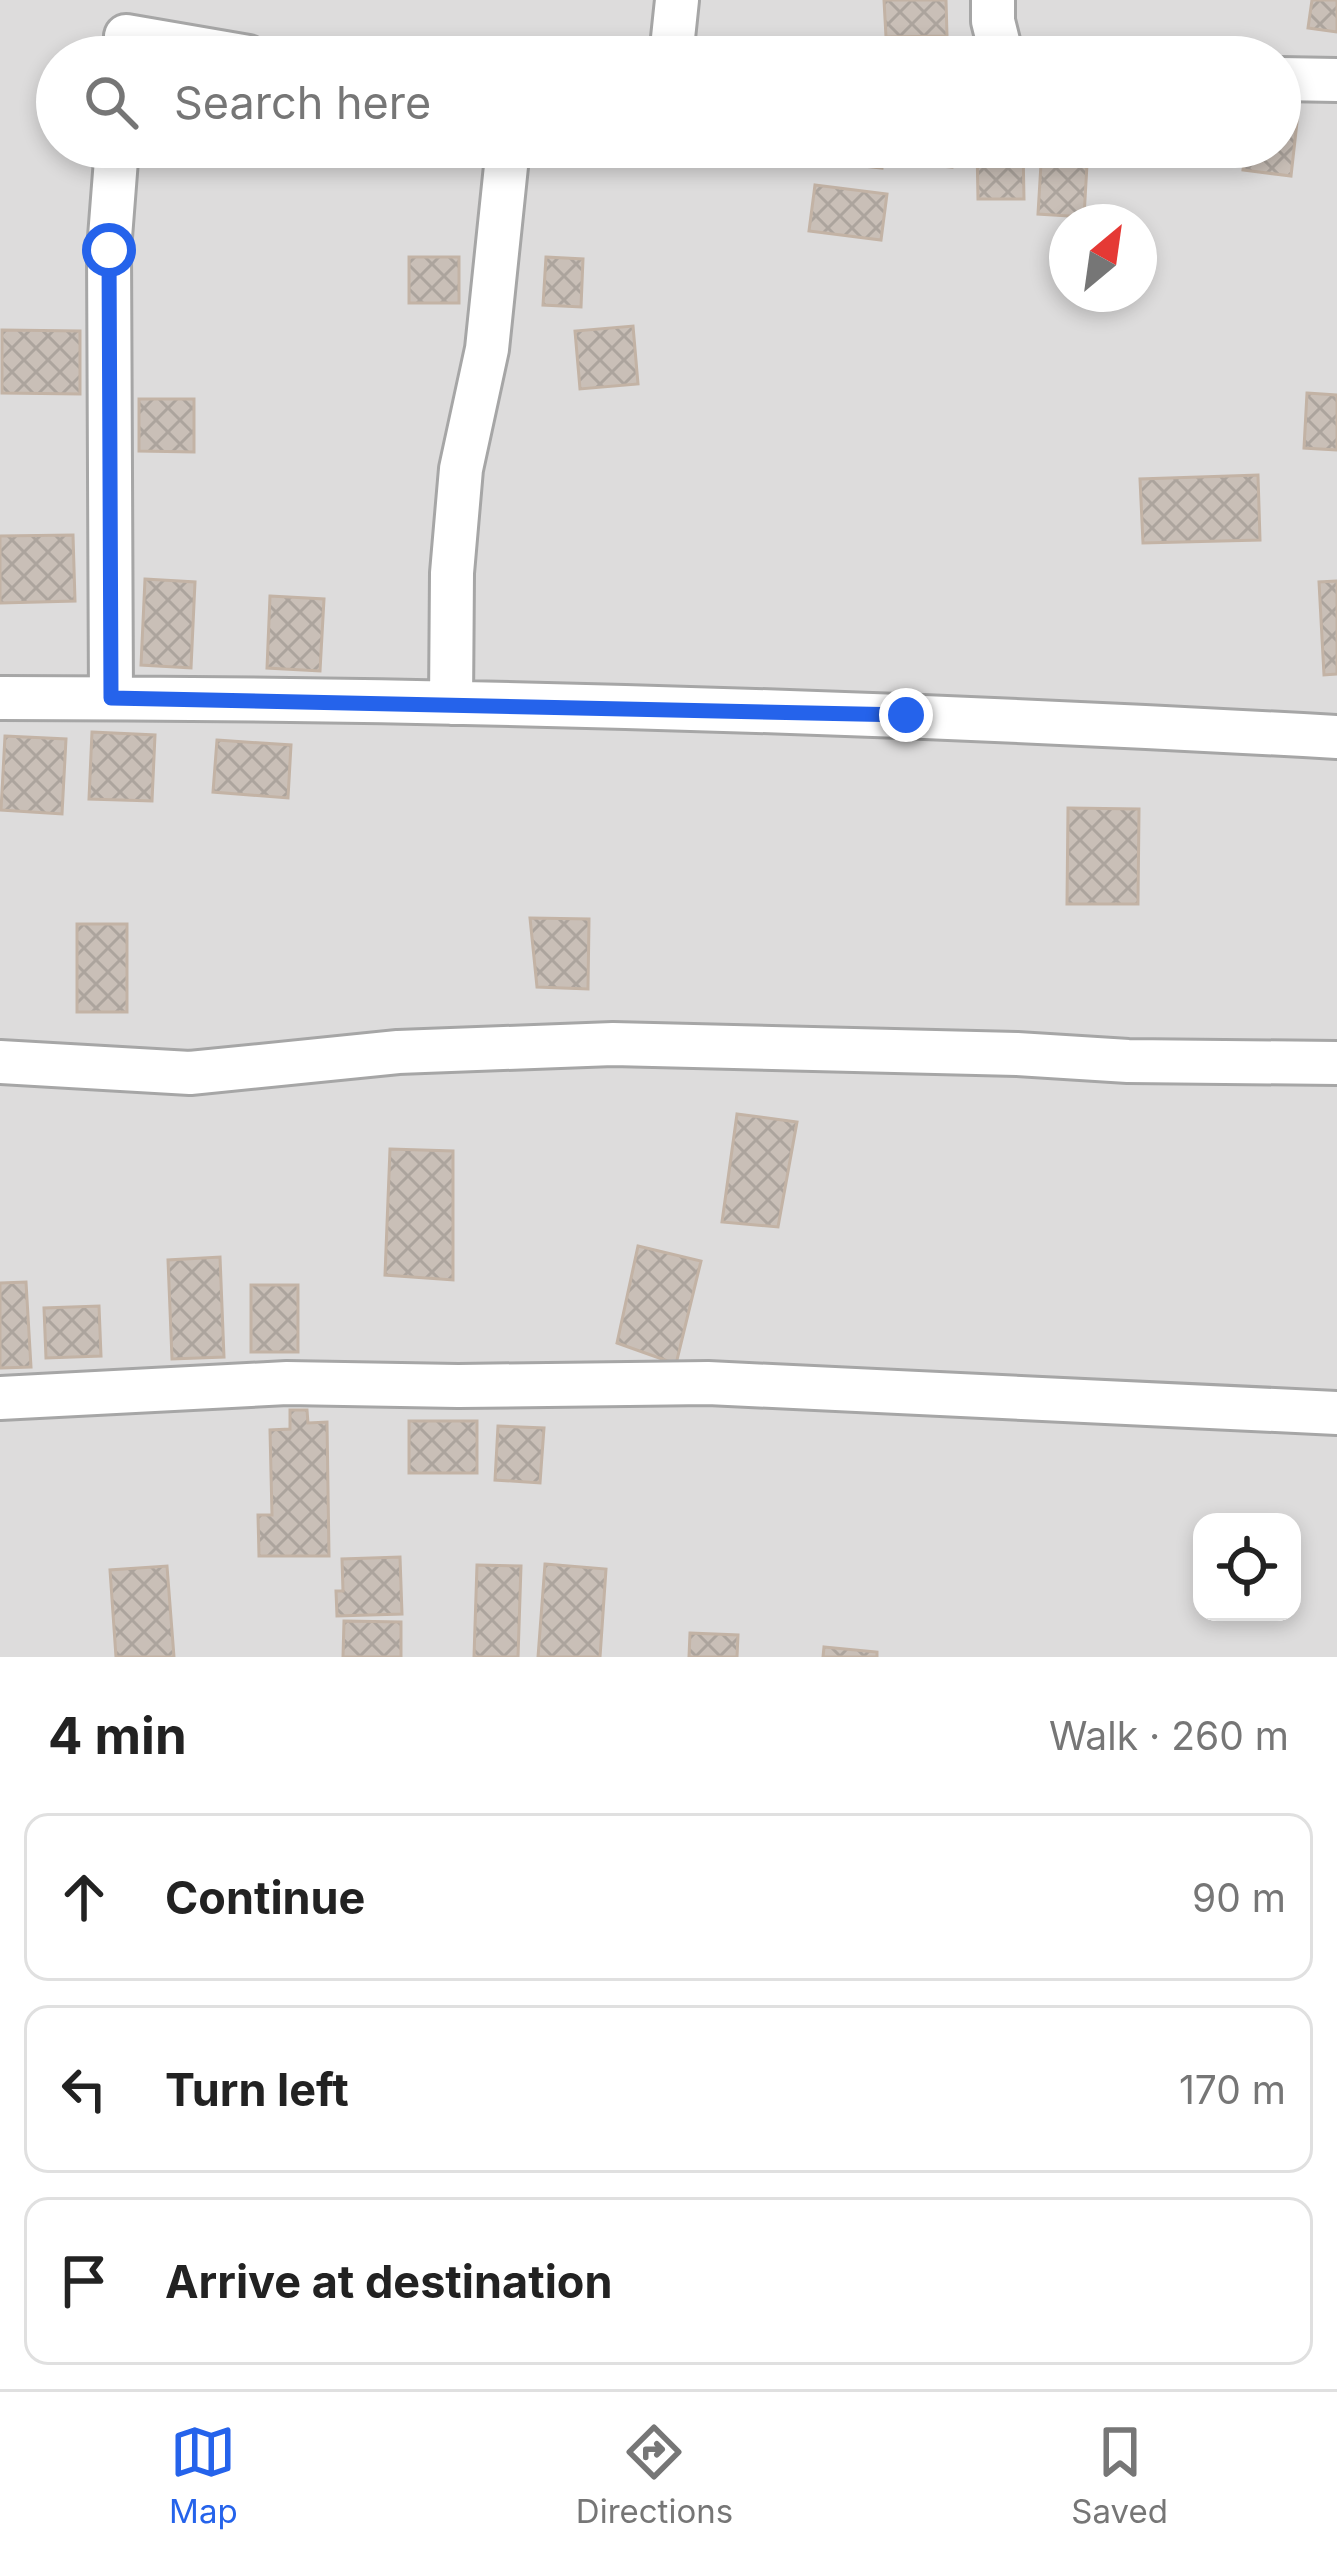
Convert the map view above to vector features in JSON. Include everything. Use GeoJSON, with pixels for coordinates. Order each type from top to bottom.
{"type":"FeatureCollection","features":[{"type":"Feature","properties":{"kind":"street"},"geometry":{"type":"LineString","coordinates":[[673,36],[677,0]]}},
{"type":"Feature","properties":{"kind":"street"},"geometry":{"type":"LineString","coordinates":[[992,0],[997,36]]}},
{"type":"Feature","properties":{"kind":"street"},"geometry":{"type":"LineString","coordinates":[[1301,80],[1337,80]]}},
{"type":"Feature","properties":{"kind":"street"},"geometry":{"type":"LineString","coordinates":[[111,698],[109,250],[115,168]]}},
{"type":"Feature","properties":{"kind":"street"},"geometry":{"type":"LineString","coordinates":[[452,703],[452,573],[461,469],[487,349],[506,168]]}},
{"type":"Feature","properties":{"kind":"street"},"geometry":{"type":"LineString","coordinates":[[0,698],[951,716],[1337,737]]}},
{"type":"Feature","properties":{"kind":"street"},"geometry":{"type":"LineString","coordinates":[[0,1062],[190,1073],[398,1052],[613,1044],[1337,1063]]}},
{"type":"Feature","properties":{"kind":"street"},"geometry":{"type":"LineString","coordinates":[[0,1398],[287,1383],[708,1383],[1337,1413]]}},
{"type":"Feature","properties":{"kind":"shaded area"},"geometry":{"type":"Polygon","coordinates":[[[0,0],[1337,0],[1337,1657],[0,1657],[0,0]]]}},
{"type":"Feature","properties":{"kind":"building"},"geometry":{"type":"Polygon","coordinates":[[[884,0],[946,0],[947,36],[886,36],[884,0]]]}},
{"type":"Feature","properties":{"kind":"building"},"geometry":{"type":"Polygon","coordinates":[[[1312,0],[1337,0],[1337,32],[1308,28],[1312,0]]]}},
{"type":"Feature","properties":{"kind":"building"},"geometry":{"type":"Polygon","coordinates":[[[977,168],[1023,168],[1024,199],[978,199],[977,168]]]}},
{"type":"Feature","properties":{"kind":"building"},"geometry":{"type":"Polygon","coordinates":[[[1041,168],[1087,168],[1085,204],[1049,204],[1049,215],[1038,214],[1041,168]]]}},
{"type":"Feature","properties":{"kind":"building"},"geometry":{"type":"Polygon","coordinates":[[[1243,168],[1292,168],[1291,176],[1243,168]]]}},
{"type":"Feature","properties":{"kind":"building"},"geometry":{"type":"Polygon","coordinates":[[[815,185],[887,194],[881,240],[809,231],[815,185]]]}},
{"type":"Feature","properties":{"kind":"building"},"geometry":{"type":"Polygon","coordinates":[[[409,257],[459,257],[459,303],[409,303],[409,257]]]}},
{"type":"Feature","properties":{"kind":"building"},"geometry":{"type":"Polygon","coordinates":[[[546,257],[583,259],[581,307],[543,305],[546,257]]]}},
{"type":"Feature","properties":{"kind":"building"},"geometry":{"type":"Polygon","coordinates":[[[633,326],[638,384],[580,389],[575,331],[633,326]]]}},
{"type":"Feature","properties":{"kind":"building"},"geometry":{"type":"Polygon","coordinates":[[[2,330],[80,331],[80,394],[2,393],[2,330]]]}},
{"type":"Feature","properties":{"kind":"building"},"geometry":{"type":"Polygon","coordinates":[[[1307,393],[1337,395],[1337,450],[1304,448],[1307,393]]]}},
{"type":"Feature","properties":{"kind":"building"},"geometry":{"type":"Polygon","coordinates":[[[139,399],[194,399],[194,452],[139,451],[139,399]]]}},
{"type":"Feature","properties":{"kind":"building"},"geometry":{"type":"Polygon","coordinates":[[[1258,475],[1260,540],[1143,543],[1140,479],[1258,475]]]}},
{"type":"Feature","properties":{"kind":"building"},"geometry":{"type":"Polygon","coordinates":[[[73,535],[75,601],[0,603],[0,536],[73,535]]]}},
{"type":"Feature","properties":{"kind":"building"},"geometry":{"type":"Polygon","coordinates":[[[145,579],[195,582],[191,668],[141,665],[145,579]]]}},
{"type":"Feature","properties":{"kind":"building"},"geometry":{"type":"Polygon","coordinates":[[[1337,581],[1337,674],[1324,675],[1319,582],[1337,581]]]}},
{"type":"Feature","properties":{"kind":"building"},"geometry":{"type":"Polygon","coordinates":[[[270,596],[324,599],[320,671],[267,668],[270,596]]]}},
{"type":"Feature","properties":{"kind":"building"},"geometry":{"type":"Polygon","coordinates":[[[92,732],[155,735],[152,801],[89,799],[92,732]]]}},
{"type":"Feature","properties":{"kind":"building"},"geometry":{"type":"Polygon","coordinates":[[[5,736],[66,739],[62,814],[1,810],[5,736]]]}},
{"type":"Feature","properties":{"kind":"building"},"geometry":{"type":"Polygon","coordinates":[[[217,740],[291,745],[288,798],[213,792],[217,740]]]}},
{"type":"Feature","properties":{"kind":"building"},"geometry":{"type":"Polygon","coordinates":[[[1068,808],[1139,809],[1138,904],[1067,904],[1068,808]]]}},
{"type":"Feature","properties":{"kind":"building"},"geometry":{"type":"Polygon","coordinates":[[[530,918],[589,919],[588,989],[537,987],[530,918]]]}},
{"type":"Feature","properties":{"kind":"building"},"geometry":{"type":"Polygon","coordinates":[[[77,924],[127,924],[127,1012],[77,1012],[77,924]]]}},
{"type":"Feature","properties":{"kind":"building"},"geometry":{"type":"Polygon","coordinates":[[[737,1114],[797,1122],[778,1227],[722,1222],[737,1114]]]}},
{"type":"Feature","properties":{"kind":"building"},"geometry":{"type":"Polygon","coordinates":[[[390,1149],[453,1151],[453,1280],[385,1275],[390,1149]]]}},
{"type":"Feature","properties":{"kind":"building"},"geometry":{"type":"Polygon","coordinates":[[[638,1246],[701,1261],[676,1364],[617,1343],[638,1246]]]}},
{"type":"Feature","properties":{"kind":"building"},"geometry":{"type":"Polygon","coordinates":[[[220,1257],[224,1357],[172,1359],[168,1260],[220,1257]]]}},
{"type":"Feature","properties":{"kind":"building"},"geometry":{"type":"Polygon","coordinates":[[[26,1282],[31,1367],[0,1368],[0,1283],[26,1282]]]}},
{"type":"Feature","properties":{"kind":"building"},"geometry":{"type":"Polygon","coordinates":[[[251,1285],[298,1285],[298,1352],[251,1352],[251,1285]]]}},
{"type":"Feature","properties":{"kind":"building"},"geometry":{"type":"Polygon","coordinates":[[[99,1306],[101,1356],[46,1358],[44,1308],[99,1306]]]}},
{"type":"Feature","properties":{"kind":"building"},"geometry":{"type":"Polygon","coordinates":[[[290,1410],[307,1410],[308,1423],[327,1422],[329,1556],[259,1556],[258,1515],[272,1515],[270,1430],[290,1429],[290,1410]]]}},
{"type":"Feature","properties":{"kind":"building"},"geometry":{"type":"Polygon","coordinates":[[[409,1421],[477,1421],[477,1473],[409,1473],[409,1421]]]}},
{"type":"Feature","properties":{"kind":"building"},"geometry":{"type":"Polygon","coordinates":[[[498,1426],[544,1428],[540,1483],[495,1480],[498,1426]]]}},
{"type":"Feature","properties":{"kind":"building"},"geometry":{"type":"Polygon","coordinates":[[[400,1557],[402,1614],[337,1616],[336,1591],[343,1591],[342,1559],[400,1557]]]}},
{"type":"Feature","properties":{"kind":"building"},"geometry":{"type":"Polygon","coordinates":[[[545,1564],[606,1569],[600,1657],[538,1657],[545,1564]]]}},
{"type":"Feature","properties":{"kind":"building"},"geometry":{"type":"Polygon","coordinates":[[[477,1565],[521,1566],[518,1657],[474,1657],[477,1565]]]}},
{"type":"Feature","properties":{"kind":"building"},"geometry":{"type":"Polygon","coordinates":[[[167,1566],[174,1657],[116,1657],[110,1570],[167,1566]]]}},
{"type":"Feature","properties":{"kind":"building"},"geometry":{"type":"Polygon","coordinates":[[[344,1621],[401,1622],[401,1657],[343,1657],[344,1621]]]}},
{"type":"Feature","properties":{"kind":"building"},"geometry":{"type":"Polygon","coordinates":[[[690,1633],[738,1635],[737,1657],[689,1657],[690,1633]]]}},
{"type":"Feature","properties":{"kind":"building"},"geometry":{"type":"Polygon","coordinates":[[[824,1647],[877,1652],[877,1657],[823,1657],[824,1647]]]}},
{"type":"Feature","properties":{"kind":"route"},"geometry":{"type":"LineString","coordinates":[[109,250],[111,698],[906,715]]}}]}
